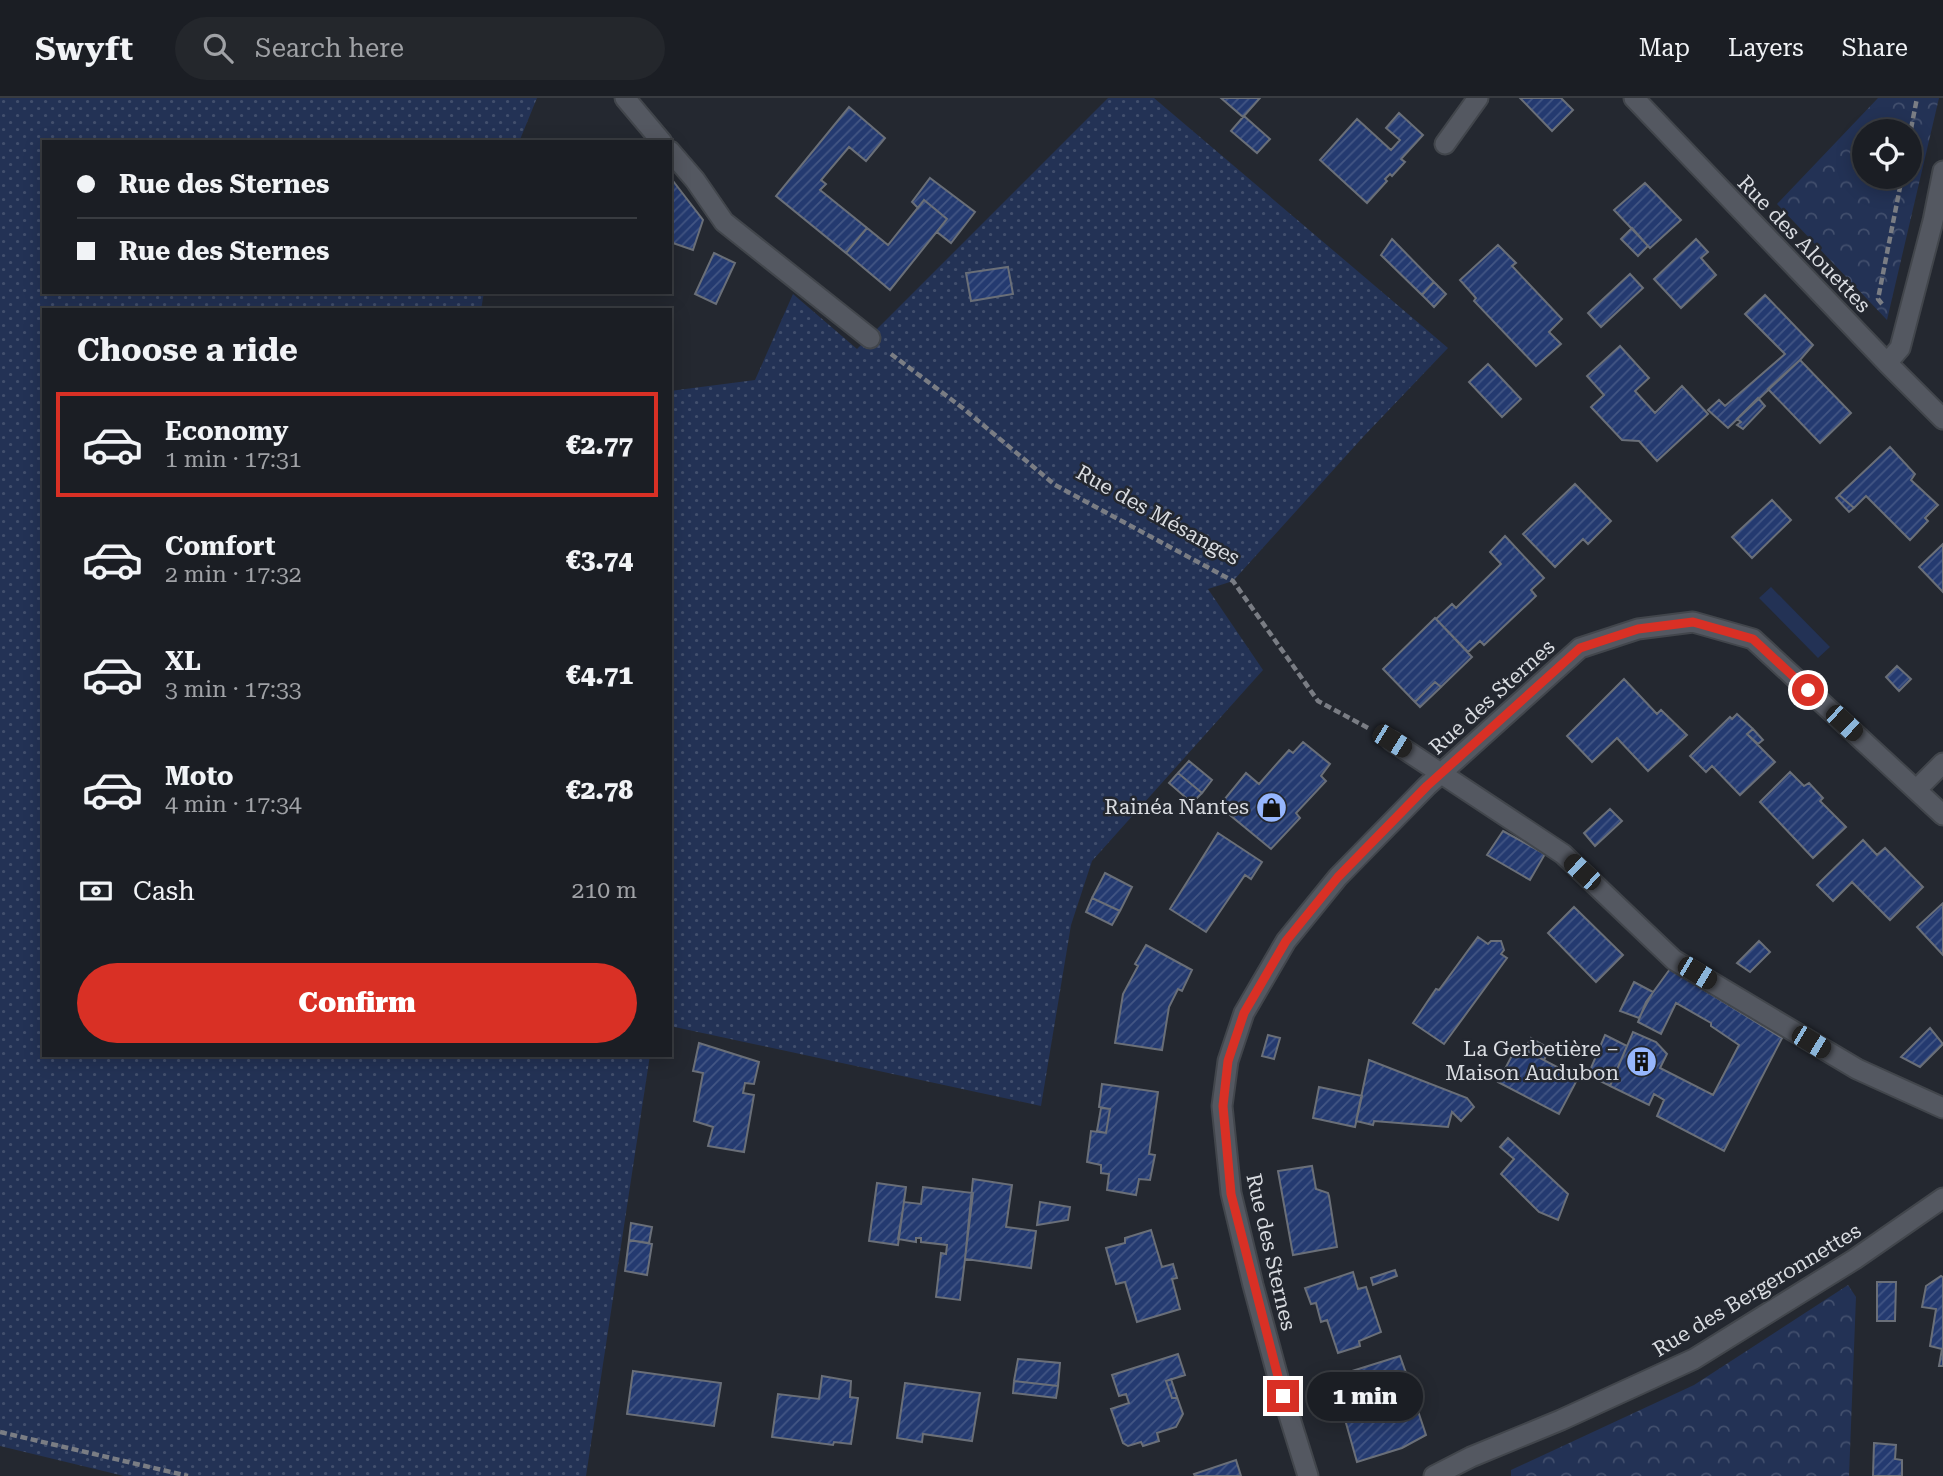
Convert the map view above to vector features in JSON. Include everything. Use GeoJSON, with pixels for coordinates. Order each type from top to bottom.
{"type":"FeatureCollection","features":[{"type":"Feature","properties":{"kind":"street"},"geometry":{"type":"LineString","coordinates":[[625,98],[660,140]]}},
{"type":"Feature","properties":{"kind":"street"},"geometry":{"type":"LineString","coordinates":[[1445,144],[1478,98]]}},
{"type":"Feature","properties":{"kind":"street","name":"Rue des Alouettes"},"geometry":{"type":"LineString","coordinates":[[1634,98],[1886,363],[1943,419]]}},
{"type":"Feature","properties":{"kind":"street"},"geometry":{"type":"LineString","coordinates":[[672,153],[695,180],[724,222],[870,338]]}},
{"type":"Feature","properties":{"kind":"street"},"geometry":{"type":"LineString","coordinates":[[1886,363],[1900,348],[1943,172]]}},
{"type":"Feature","properties":{"kind":"street","name":"Rue des Sternes"},"geometry":{"type":"LineString","coordinates":[[1308,1476],[1283,1396],[1231,1194],[1223,1106],[1228,1061],[1244,1013],[1286,941],[1338,877],[1442,772],[1580,648],[1638,629],[1693,622],[1753,639],[1943,815]]}},
{"type":"Feature","properties":{"kind":"street"},"geometry":{"type":"LineString","coordinates":[[1392,741],[1563,854],[1674,960],[1857,1069],[1943,1108]]}},
{"type":"Feature","properties":{"kind":"street"},"geometry":{"type":"LineString","coordinates":[[1916,790],[1943,763]]}},
{"type":"Feature","properties":{"kind":"street","name":"Rue des Bergeronnettes"},"geometry":{"type":"LineString","coordinates":[[1434,1476],[1471,1457],[1562,1420],[1694,1359],[1855,1259],[1943,1198]]}},
{"type":"Feature","properties":{"kind":"path"},"geometry":{"type":"LineString","coordinates":[[1913,119],[1917,98]]}},
{"type":"Feature","properties":{"kind":"path"},"geometry":{"type":"LineString","coordinates":[[1900,189],[1878,299],[1905,327]]}},
{"type":"Feature","properties":{"kind":"path","name":"Rue des Mésanges"},"geometry":{"type":"LineString","coordinates":[[870,338],[964,409],[1055,485],[1233,581],[1318,701],[1392,741]]}},
{"type":"Feature","properties":{"kind":"path"},"geometry":{"type":"LineString","coordinates":[[0,1432],[188,1476]]}},
{"type":"Feature","properties":{"kind":"green space"},"geometry":{"type":"Polygon","coordinates":[[[0,98],[537,98],[520,140],[42,140],[42,294],[484,294],[481,308],[42,308],[42,1057],[650,1057],[586,1476],[124,1476],[0,1446],[0,98]]]}},
{"type":"Feature","properties":{"kind":"green space"},"geometry":{"type":"Polygon","coordinates":[[[1108,98],[1154,98],[1448,348],[1363,437],[1233,581],[1208,589],[1263,670],[1092,861],[1071,925],[1041,1106],[672,1026],[672,391],[755,380],[793,294],[857,349],[1108,98]]]}},
{"type":"Feature","properties":{"kind":"green space"},"geometry":{"type":"Polygon","coordinates":[[[1878,98],[1939,98],[1922,171],[1922,119],[1858,119],[1878,98]]]}},
{"type":"Feature","properties":{"kind":"green space"},"geometry":{"type":"Polygon","coordinates":[[[1852,125],[1852,189],[1918,189],[1887,320],[1777,204],[1852,125]]]}},
{"type":"Feature","properties":{"kind":"green space"},"geometry":{"type":"Polygon","coordinates":[[[1771,587],[1830,647],[1818,658],[1759,598],[1771,587]]]}},
{"type":"Feature","properties":{"kind":"green space"},"geometry":{"type":"Polygon","coordinates":[[[1848,1285],[1856,1297],[1849,1476],[1511,1476],[1511,1470],[1694,1385],[1848,1285]]]}},
{"type":"Feature","properties":{"kind":"building"},"geometry":{"type":"Polygon","coordinates":[[[1221,98],[1260,98],[1243,117],[1221,98]]]}},
{"type":"Feature","properties":{"kind":"building"},"geometry":{"type":"Polygon","coordinates":[[[1520,98],[1561,98],[1573,110],[1552,131],[1520,98]]]}},
{"type":"Feature","properties":{"kind":"building"},"geometry":{"type":"Polygon","coordinates":[[[849,107],[885,138],[866,161],[849,147],[821,180],[826,184],[820,190],[867,228],[846,253],[776,196],[849,107]]]}},
{"type":"Feature","properties":{"kind":"building"},"geometry":{"type":"Polygon","coordinates":[[[1399,113],[1423,135],[1401,159],[1405,162],[1392,176],[1390,174],[1385,179],[1387,181],[1367,203],[1320,160],[1357,119],[1391,150],[1400,140],[1386,128],[1399,113]]]}},
{"type":"Feature","properties":{"kind":"building"},"geometry":{"type":"Polygon","coordinates":[[[1244,116],[1270,139],[1257,153],[1231,131],[1244,116]]]}},
{"type":"Feature","properties":{"kind":"building"},"geometry":{"type":"Polygon","coordinates":[[[930,178],[975,212],[951,243],[937,232],[947,219],[924,200],[918,208],[912,202],[930,178]]]}},
{"type":"Feature","properties":{"kind":"building"},"geometry":{"type":"Polygon","coordinates":[[[672,180],[703,220],[693,250],[672,243],[672,180]]]}},
{"type":"Feature","properties":{"kind":"building"},"geometry":{"type":"Polygon","coordinates":[[[1645,183],[1681,220],[1650,248],[1614,210],[1645,183]]]}},
{"type":"Feature","properties":{"kind":"building"},"geometry":{"type":"Polygon","coordinates":[[[924,200],[947,219],[890,290],[846,253],[867,228],[888,245],[924,200]]]}},
{"type":"Feature","properties":{"kind":"building"},"geometry":{"type":"Polygon","coordinates":[[[1632,228],[1648,246],[1638,256],[1621,239],[1632,228]]]}},
{"type":"Feature","properties":{"kind":"building"},"geometry":{"type":"Polygon","coordinates":[[[1392,239],[1434,282],[1422,295],[1381,255],[1392,239]]]}},
{"type":"Feature","properties":{"kind":"building"},"geometry":{"type":"Polygon","coordinates":[[[1696,239],[1708,252],[1701,258],[1716,275],[1681,308],[1654,279],[1696,239]]]}},
{"type":"Feature","properties":{"kind":"building"},"geometry":{"type":"Polygon","coordinates":[[[1498,245],[1516,263],[1512,266],[1562,319],[1549,332],[1561,344],[1536,366],[1474,301],[1476,298],[1460,280],[1498,245]]]}},
{"type":"Feature","properties":{"kind":"building"},"geometry":{"type":"Polygon","coordinates":[[[714,253],[735,263],[716,304],[695,294],[714,253]]]}},
{"type":"Feature","properties":{"kind":"building"},"geometry":{"type":"Polygon","coordinates":[[[1008,267],[1013,294],[971,301],[966,273],[1008,267]]]}},
{"type":"Feature","properties":{"kind":"building"},"geometry":{"type":"Polygon","coordinates":[[[1630,274],[1643,288],[1601,327],[1588,313],[1630,274]]]}},
{"type":"Feature","properties":{"kind":"building"},"geometry":{"type":"Polygon","coordinates":[[[1434,282],[1446,294],[1434,307],[1422,295],[1434,282]]]}},
{"type":"Feature","properties":{"kind":"building"},"geometry":{"type":"Polygon","coordinates":[[[1765,295],[1813,345],[1728,428],[1708,410],[1719,400],[1725,406],[1785,354],[1745,314],[1765,295]]]}},
{"type":"Feature","properties":{"kind":"building"},"geometry":{"type":"Polygon","coordinates":[[[1620,346],[1649,378],[1635,391],[1655,413],[1682,386],[1708,414],[1657,461],[1639,441],[1622,440],[1591,407],[1604,395],[1587,376],[1620,346]]]}},
{"type":"Feature","properties":{"kind":"building"},"geometry":{"type":"Polygon","coordinates":[[[1800,360],[1851,413],[1820,443],[1768,389],[1800,360]]]}},
{"type":"Feature","properties":{"kind":"building"},"geometry":{"type":"Polygon","coordinates":[[[1488,364],[1521,399],[1502,417],[1469,382],[1488,364]]]}},
{"type":"Feature","properties":{"kind":"building"},"geometry":{"type":"Polygon","coordinates":[[[1758,398],[1765,406],[1743,429],[1737,425],[1741,422],[1737,419],[1758,398]]]}},
{"type":"Feature","properties":{"kind":"building"},"geometry":{"type":"Polygon","coordinates":[[[1890,447],[1915,474],[1911,480],[1938,505],[1925,518],[1928,521],[1910,540],[1866,496],[1854,508],[1839,495],[1890,447]]]}},
{"type":"Feature","properties":{"kind":"building"},"geometry":{"type":"Polygon","coordinates":[[[1575,484],[1611,521],[1588,544],[1583,539],[1555,567],[1523,534],[1575,484]]]}},
{"type":"Feature","properties":{"kind":"building"},"geometry":{"type":"Polygon","coordinates":[[[1839,495],[1854,508],[1849,512],[1836,498],[1839,495]]]}},
{"type":"Feature","properties":{"kind":"building"},"geometry":{"type":"Polygon","coordinates":[[[1772,500],[1791,520],[1752,558],[1732,537],[1772,500]]]}},
{"type":"Feature","properties":{"kind":"building"},"geometry":{"type":"Polygon","coordinates":[[[1505,536],[1544,578],[1531,590],[1536,596],[1484,645],[1480,641],[1468,652],[1436,619],[1452,604],[1456,608],[1501,564],[1490,552],[1505,536]]]}},
{"type":"Feature","properties":{"kind":"building"},"geometry":{"type":"Polygon","coordinates":[[[1943,544],[1943,592],[1919,567],[1943,544]]]}},
{"type":"Feature","properties":{"kind":"building"},"geometry":{"type":"Polygon","coordinates":[[[1435,618],[1472,657],[1441,687],[1435,682],[1415,702],[1383,669],[1435,618]]]}},
{"type":"Feature","properties":{"kind":"building"},"geometry":{"type":"Polygon","coordinates":[[[1897,666],[1911,679],[1899,691],[1886,677],[1897,666]]]}},
{"type":"Feature","properties":{"kind":"building"},"geometry":{"type":"Polygon","coordinates":[[[1624,679],[1657,714],[1661,710],[1687,735],[1648,771],[1617,738],[1592,762],[1567,736],[1624,679]]]}},
{"type":"Feature","properties":{"kind":"building"},"geometry":{"type":"Polygon","coordinates":[[[1435,682],[1441,687],[1420,707],[1415,702],[1435,682]]]}},
{"type":"Feature","properties":{"kind":"building"},"geometry":{"type":"Polygon","coordinates":[[[1737,714],[1753,729],[1747,734],[1775,762],[1740,795],[1712,766],[1706,772],[1690,756],[1730,717],[1732,719],[1737,714]]]}},
{"type":"Feature","properties":{"kind":"building"},"geometry":{"type":"Polygon","coordinates":[[[1753,729],[1763,740],[1758,744],[1747,734],[1753,729]]]}},
{"type":"Feature","properties":{"kind":"building"},"geometry":{"type":"Polygon","coordinates":[[[1303,742],[1330,764],[1321,776],[1326,781],[1296,813],[1300,818],[1271,849],[1219,806],[1246,773],[1259,784],[1289,750],[1293,753],[1303,742]]]}},
{"type":"Feature","properties":{"kind":"building"},"geometry":{"type":"Polygon","coordinates":[[[1189,761],[1212,780],[1202,793],[1178,773],[1189,761]]]}},
{"type":"Feature","properties":{"kind":"building"},"geometry":{"type":"Polygon","coordinates":[[[1790,772],[1804,786],[1809,783],[1823,798],[1820,801],[1846,827],[1813,858],[1760,802],[1790,772]]]}},
{"type":"Feature","properties":{"kind":"building"},"geometry":{"type":"Polygon","coordinates":[[[1178,773],[1202,793],[1192,803],[1169,783],[1178,773]]]}},
{"type":"Feature","properties":{"kind":"building"},"geometry":{"type":"Polygon","coordinates":[[[1610,809],[1622,821],[1595,846],[1584,833],[1610,809]]]}},
{"type":"Feature","properties":{"kind":"building"},"geometry":{"type":"Polygon","coordinates":[[[1503,831],[1545,854],[1530,880],[1487,855],[1503,831]]]}},
{"type":"Feature","properties":{"kind":"building"},"geometry":{"type":"Polygon","coordinates":[[[1218,833],[1262,862],[1251,879],[1245,875],[1206,932],[1170,909],[1218,833]]]}},
{"type":"Feature","properties":{"kind":"building"},"geometry":{"type":"Polygon","coordinates":[[[1863,840],[1877,855],[1885,848],[1923,887],[1890,920],[1852,882],[1833,901],[1817,885],[1863,840]]]}},
{"type":"Feature","properties":{"kind":"building"},"geometry":{"type":"Polygon","coordinates":[[[1105,873],[1132,887],[1120,911],[1092,898],[1105,873]]]}},
{"type":"Feature","properties":{"kind":"building"},"geometry":{"type":"Polygon","coordinates":[[[1092,898],[1120,911],[1112,925],[1086,912],[1092,898]]]}},
{"type":"Feature","properties":{"kind":"building"},"geometry":{"type":"Polygon","coordinates":[[[1943,903],[1943,955],[1917,927],[1943,903]]]}},
{"type":"Feature","properties":{"kind":"building"},"geometry":{"type":"Polygon","coordinates":[[[1574,907],[1623,955],[1596,982],[1548,933],[1574,907]]]}},
{"type":"Feature","properties":{"kind":"building"},"geometry":{"type":"Polygon","coordinates":[[[1478,937],[1488,944],[1491,941],[1501,941],[1504,950],[1501,954],[1507,958],[1444,1044],[1413,1023],[1436,989],[1439,990],[1478,937]]]}},
{"type":"Feature","properties":{"kind":"building"},"geometry":{"type":"Polygon","coordinates":[[[1759,941],[1770,952],[1750,972],[1737,963],[1759,941]]]}},
{"type":"Feature","properties":{"kind":"building"},"geometry":{"type":"Polygon","coordinates":[[[1146,945],[1192,970],[1182,991],[1178,989],[1169,1007],[1162,1050],[1115,1043],[1123,994],[1146,945]]]}},
{"type":"Feature","properties":{"kind":"building","name":"La Gerbetière – Maison Audubon"},"geometry":{"type":"Polygon","coordinates":[[[1670,969],[1782,1038],[1724,1151],[1657,1116],[1664,1100],[1654,1094],[1649,1105],[1610,1086],[1633,1032],[1656,1042],[1667,1054],[1660,1068],[1713,1095],[1739,1045],[1711,1026],[1711,1023],[1676,1003],[1661,1034],[1638,1022],[1646,1002],[1670,969]]]}},
{"type":"Feature","properties":{"kind":"building"},"geometry":{"type":"Polygon","coordinates":[[[1634,982],[1653,992],[1639,1018],[1620,1011],[1634,982]]]}},
{"type":"Feature","properties":{"kind":"building"},"geometry":{"type":"Polygon","coordinates":[[[1930,1028],[1943,1044],[1920,1067],[1901,1057],[1930,1028]]]}},
{"type":"Feature","properties":{"kind":"building"},"geometry":{"type":"Polygon","coordinates":[[[1268,1035],[1280,1038],[1274,1059],[1262,1056],[1268,1035]]]}},
{"type":"Feature","properties":{"kind":"building"},"geometry":{"type":"Polygon","coordinates":[[[1605,1035],[1627,1046],[1610,1086],[1588,1075],[1605,1035]]]}},
{"type":"Feature","properties":{"kind":"building"},"geometry":{"type":"Polygon","coordinates":[[[1531,1038],[1550,1049],[1544,1060],[1525,1049],[1531,1038]]]}},
{"type":"Feature","properties":{"kind":"building"},"geometry":{"type":"Polygon","coordinates":[[[699,1043],[759,1062],[754,1084],[745,1083],[743,1093],[754,1095],[744,1152],[708,1146],[713,1127],[694,1121],[703,1073],[693,1071],[699,1043]]]}},
{"type":"Feature","properties":{"kind":"building"},"geometry":{"type":"Polygon","coordinates":[[[1517,1046],[1578,1078],[1559,1114],[1498,1082],[1517,1046]]]}},
{"type":"Feature","properties":{"kind":"building"},"geometry":{"type":"Polygon","coordinates":[[[1369,1060],[1467,1098],[1474,1107],[1461,1121],[1452,1112],[1448,1127],[1374,1121],[1373,1125],[1356,1121],[1369,1060]]]}},
{"type":"Feature","properties":{"kind":"building"},"geometry":{"type":"Polygon","coordinates":[[[1102,1084],[1158,1092],[1149,1154],[1155,1155],[1150,1180],[1139,1179],[1136,1195],[1107,1190],[1109,1174],[1101,1173],[1101,1165],[1087,1162],[1091,1131],[1106,1133],[1110,1109],[1099,1107],[1102,1084]]]}},
{"type":"Feature","properties":{"kind":"building"},"geometry":{"type":"Polygon","coordinates":[[[1319,1087],[1362,1096],[1355,1127],[1313,1118],[1319,1087]]]}},
{"type":"Feature","properties":{"kind":"building"},"geometry":{"type":"Polygon","coordinates":[[[1101,1108],[1110,1109],[1106,1133],[1097,1131],[1101,1108]]]}},
{"type":"Feature","properties":{"kind":"building"},"geometry":{"type":"Polygon","coordinates":[[[1508,1138],[1568,1194],[1558,1220],[1539,1212],[1501,1174],[1514,1159],[1500,1147],[1508,1138]]]}},
{"type":"Feature","properties":{"kind":"building"},"geometry":{"type":"Polygon","coordinates":[[[1312,1166],[1316,1189],[1328,1193],[1329,1196],[1337,1247],[1293,1255],[1278,1171],[1312,1166]]]}},
{"type":"Feature","properties":{"kind":"building"},"geometry":{"type":"Polygon","coordinates":[[[973,1179],[1012,1185],[1006,1227],[1036,1231],[1031,1268],[965,1259],[973,1179]]]}},
{"type":"Feature","properties":{"kind":"building"},"geometry":{"type":"Polygon","coordinates":[[[877,1183],[906,1187],[898,1245],[869,1241],[877,1183]]]}},
{"type":"Feature","properties":{"kind":"building"},"geometry":{"type":"Polygon","coordinates":[[[923,1187],[973,1193],[960,1300],[936,1297],[941,1253],[946,1254],[947,1245],[921,1242],[921,1238],[916,1238],[916,1242],[898,1239],[904,1202],[921,1204],[923,1187]]]}},
{"type":"Feature","properties":{"kind":"building"},"geometry":{"type":"Polygon","coordinates":[[[1040,1202],[1070,1207],[1068,1220],[1037,1225],[1040,1202]]]}},
{"type":"Feature","properties":{"kind":"building"},"geometry":{"type":"Polygon","coordinates":[[[631,1223],[652,1227],[649,1243],[629,1240],[631,1223]]]}},
{"type":"Feature","properties":{"kind":"building"},"geometry":{"type":"Polygon","coordinates":[[[1151,1230],[1162,1267],[1173,1264],[1177,1278],[1172,1279],[1180,1309],[1137,1322],[1125,1282],[1116,1284],[1106,1248],[1125,1243],[1125,1238],[1151,1230]]]}},
{"type":"Feature","properties":{"kind":"building"},"geometry":{"type":"Polygon","coordinates":[[[629,1240],[652,1244],[647,1275],[625,1271],[629,1240]]]}},
{"type":"Feature","properties":{"kind":"building"},"geometry":{"type":"Polygon","coordinates":[[[1395,1270],[1397,1276],[1373,1285],[1371,1278],[1395,1270]]]}},
{"type":"Feature","properties":{"kind":"building"},"geometry":{"type":"Polygon","coordinates":[[[1353,1272],[1358,1289],[1366,1287],[1381,1332],[1359,1341],[1360,1346],[1338,1353],[1327,1320],[1321,1322],[1316,1303],[1311,1304],[1305,1288],[1353,1272]]]}},
{"type":"Feature","properties":{"kind":"building"},"geometry":{"type":"Polygon","coordinates":[[[1941,1276],[1943,1366],[1939,1366],[1942,1349],[1930,1346],[1936,1309],[1922,1307],[1926,1286],[1941,1276]]]}},
{"type":"Feature","properties":{"kind":"building"},"geometry":{"type":"Polygon","coordinates":[[[1877,1282],[1896,1282],[1895,1321],[1877,1321],[1877,1282]]]}},
{"type":"Feature","properties":{"kind":"building"},"geometry":{"type":"Polygon","coordinates":[[[1178,1354],[1185,1375],[1166,1381],[1172,1398],[1177,1397],[1183,1414],[1176,1427],[1157,1433],[1159,1441],[1143,1446],[1141,1442],[1128,1446],[1123,1443],[1111,1409],[1129,1403],[1126,1394],[1119,1396],[1112,1375],[1178,1354]]]}},
{"type":"Feature","properties":{"kind":"building"},"geometry":{"type":"Polygon","coordinates":[[[1400,1356],[1406,1373],[1377,1383],[1383,1399],[1411,1390],[1426,1435],[1402,1448],[1357,1462],[1333,1377],[1400,1356]]]}},
{"type":"Feature","properties":{"kind":"building"},"geometry":{"type":"Polygon","coordinates":[[[1018,1359],[1060,1363],[1058,1386],[1014,1381],[1018,1359]]]}},
{"type":"Feature","properties":{"kind":"building"},"geometry":{"type":"Polygon","coordinates":[[[633,1371],[721,1383],[714,1426],[627,1414],[633,1371]]]}},
{"type":"Feature","properties":{"kind":"building"},"geometry":{"type":"Polygon","coordinates":[[[822,1376],[851,1381],[850,1397],[858,1398],[851,1444],[834,1442],[833,1445],[772,1437],[778,1394],[819,1399],[822,1376]]]}},
{"type":"Feature","properties":{"kind":"building"},"geometry":{"type":"Polygon","coordinates":[[[1171,1379],[1177,1397],[1172,1398],[1166,1381],[1171,1379]]]}},
{"type":"Feature","properties":{"kind":"building"},"geometry":{"type":"Polygon","coordinates":[[[1014,1381],[1058,1386],[1056,1398],[1013,1393],[1014,1381]]]}},
{"type":"Feature","properties":{"kind":"building"},"geometry":{"type":"Polygon","coordinates":[[[905,1383],[980,1393],[972,1441],[923,1434],[922,1442],[897,1438],[905,1383]]]}},
{"type":"Feature","properties":{"kind":"building"},"geometry":{"type":"Polygon","coordinates":[[[1874,1443],[1896,1445],[1895,1459],[1902,1460],[1902,1476],[1873,1476],[1874,1443]]]}},
{"type":"Feature","properties":{"kind":"building"},"geometry":{"type":"Polygon","coordinates":[[[1236,1460],[1241,1476],[1194,1474],[1236,1460]]]}},
{"type":"Feature","properties":{"kind":"place","name":"Rainéa Nantes"},"geometry":{"type":"Point","coordinates":[1272,807]}},
{"type":"Feature","properties":{"kind":"place","name":"La Gerbetière – Maison Audubon"},"geometry":{"type":"Point","coordinates":[1642,1061]}},
{"type":"Feature","properties":{"kind":"route"},"geometry":{"type":"LineString","coordinates":[[1283,1396],[1231,1194],[1223,1106],[1228,1061],[1244,1013],[1286,941],[1338,877],[1427,786],[1580,648],[1638,629],[1693,622],[1753,639],[1808,690]]}}]}
